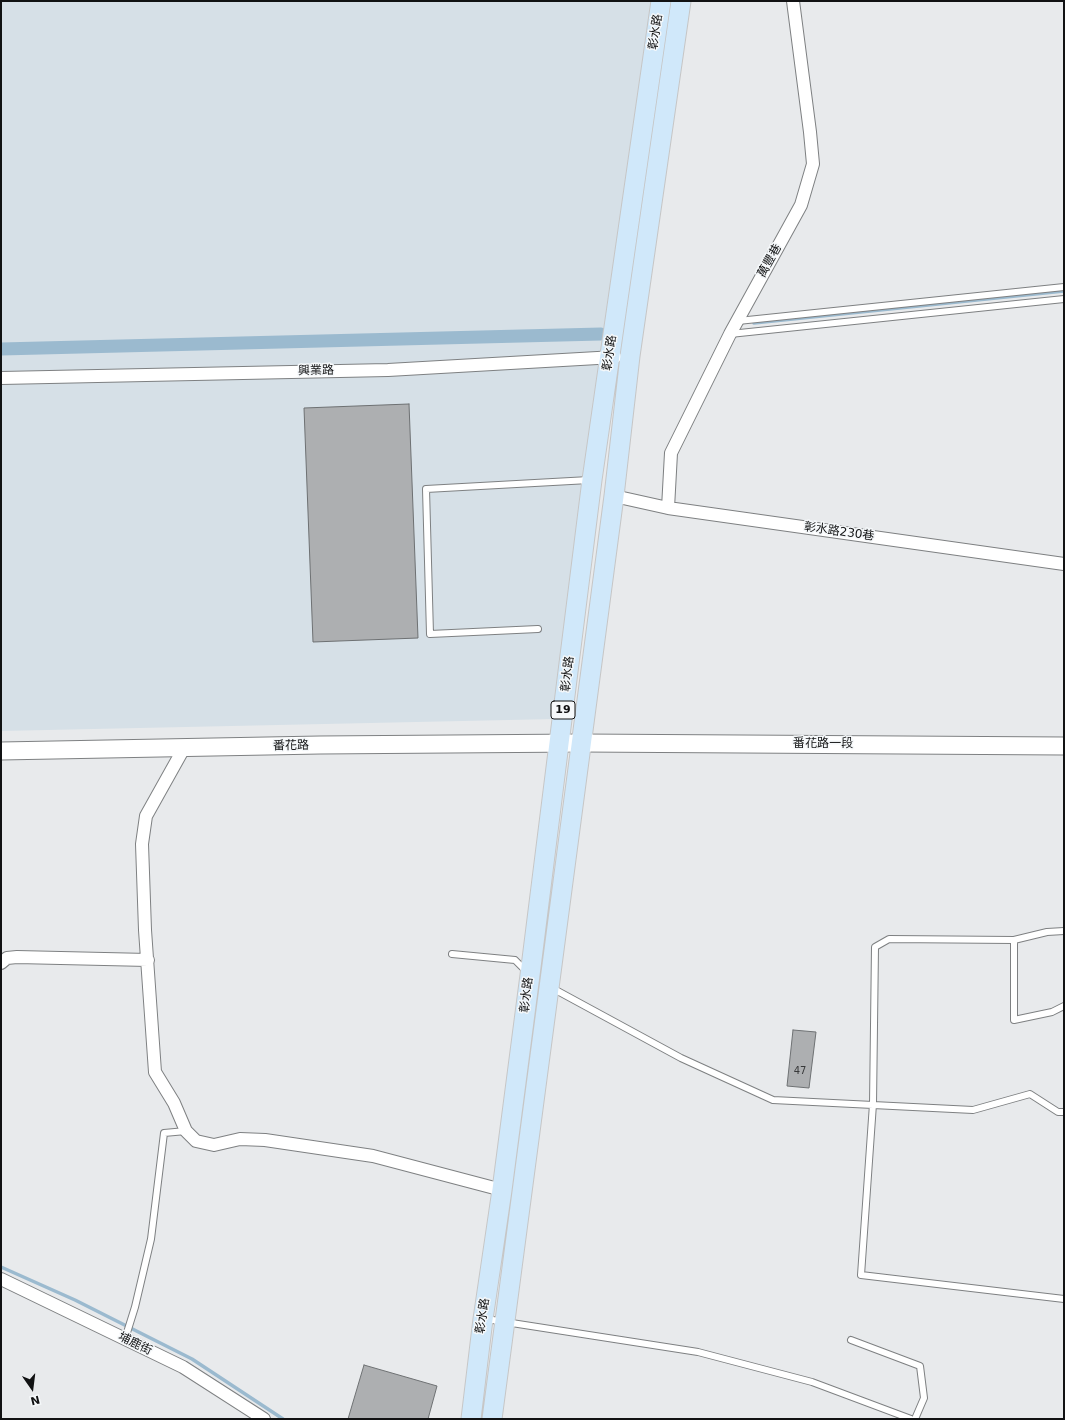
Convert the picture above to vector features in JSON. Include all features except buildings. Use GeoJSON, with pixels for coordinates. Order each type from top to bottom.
{"type":"FeatureCollection","features":[{"type":"Feature","properties":{"kind":"main road","name":"彰水路"},"geometry":{"type":"LineString","coordinates":[[492,1419],[504,1322],[539,980],[559,744],[592,480],[661,1]]}},
{"type":"Feature","properties":{"kind":"main road","name":"彰水路"},"geometry":{"type":"LineString","coordinates":[[471,1419],[482,1319],[502,1190],[581,743],[614,496],[630,356],[682,1]]}},
{"type":"Feature","properties":{"kind":"main road","name":"番花路"},"geometry":{"type":"LineString","coordinates":[[1,751],[328,745],[581,743]]}},
{"type":"Feature","properties":{"kind":"main road","name":"番花路一段"},"geometry":{"type":"LineString","coordinates":[[581,743],[1064,746]]}},
{"type":"Feature","properties":{"kind":"street","name":"萬豐巷"},"geometry":{"type":"LineString","coordinates":[[668,508],[671,453],[730,334],[801,205],[813,164],[793,1]]}},
{"type":"Feature","properties":{"kind":"street","name":"興業路"},"geometry":{"type":"LineString","coordinates":[[1,378],[388,370],[630,356]]}},
{"type":"Feature","properties":{"kind":"street","name":"彰水路230巷"},"geometry":{"type":"LineString","coordinates":[[614,496],[668,508],[1064,564]]}},
{"type":"Feature","properties":{"kind":"street"},"geometry":{"type":"LineString","coordinates":[[184,748],[146,816],[142,844],[145,930],[156,1072],[174,1103],[186,1131],[196,1141],[214,1145],[240,1139],[265,1140],[373,1156],[502,1190]]}},
{"type":"Feature","properties":{"kind":"street"},"geometry":{"type":"LineString","coordinates":[[1,963],[7,958],[17,957],[148,960]]}},
{"type":"Feature","properties":{"kind":"street","name":"埔鹿街"},"geometry":{"type":"LineString","coordinates":[[1,1279],[183,1367],[264,1419]]}},
{"type":"Feature","properties":{"kind":"lane"},"geometry":{"type":"LineString","coordinates":[[738,321],[1064,287]]}},
{"type":"Feature","properties":{"kind":"lane"},"geometry":{"type":"LineString","coordinates":[[730,334],[1064,299]]}},
{"type":"Feature","properties":{"kind":"lane"},"geometry":{"type":"LineString","coordinates":[[538,629],[430,634],[426,490],[592,480]]}},
{"type":"Feature","properties":{"kind":"lane"},"geometry":{"type":"LineString","coordinates":[[1064,931],[1047,932],[1014,940],[889,939],[875,947],[873,1104],[861,1276],[1064,1299]]}},
{"type":"Feature","properties":{"kind":"lane"},"geometry":{"type":"LineString","coordinates":[[1014,940],[1014,1020],[1052,1012],[1064,1006]]}},
{"type":"Feature","properties":{"kind":"lane"},"geometry":{"type":"LineString","coordinates":[[452,954],[515,960],[539,980],[681,1058],[773,1100],[973,1110],[1030,1094],[1058,1112],[1064,1112]]}},
{"type":"Feature","properties":{"kind":"lane"},"geometry":{"type":"LineString","coordinates":[[125,1339],[151,1239],[164,1133],[186,1131]]}},
{"type":"Feature","properties":{"kind":"lane"},"geometry":{"type":"LineString","coordinates":[[482,1319],[698,1352],[812,1382],[911,1419]]}},
{"type":"Feature","properties":{"kind":"lane"},"geometry":{"type":"LineString","coordinates":[[851,1340],[920,1366],[924,1398],[915,1419]]}},
{"type":"Feature","properties":{"kind":"shaded area"},"geometry":{"type":"Polygon","coordinates":[[[1,1],[654,1],[555,719],[1,731],[1,1]]]}},
{"type":"Feature","properties":{"kind":"waterway"},"geometry":{"type":"LineString","coordinates":[[754,323],[1064,291]]}},
{"type":"Feature","properties":{"kind":"waterway"},"geometry":{"type":"LineString","coordinates":[[1,349],[601,334]]}},
{"type":"Feature","properties":{"kind":"waterway"},"geometry":{"type":"LineString","coordinates":[[1,1267],[75,1300],[192,1359],[283,1419]]}}]}
